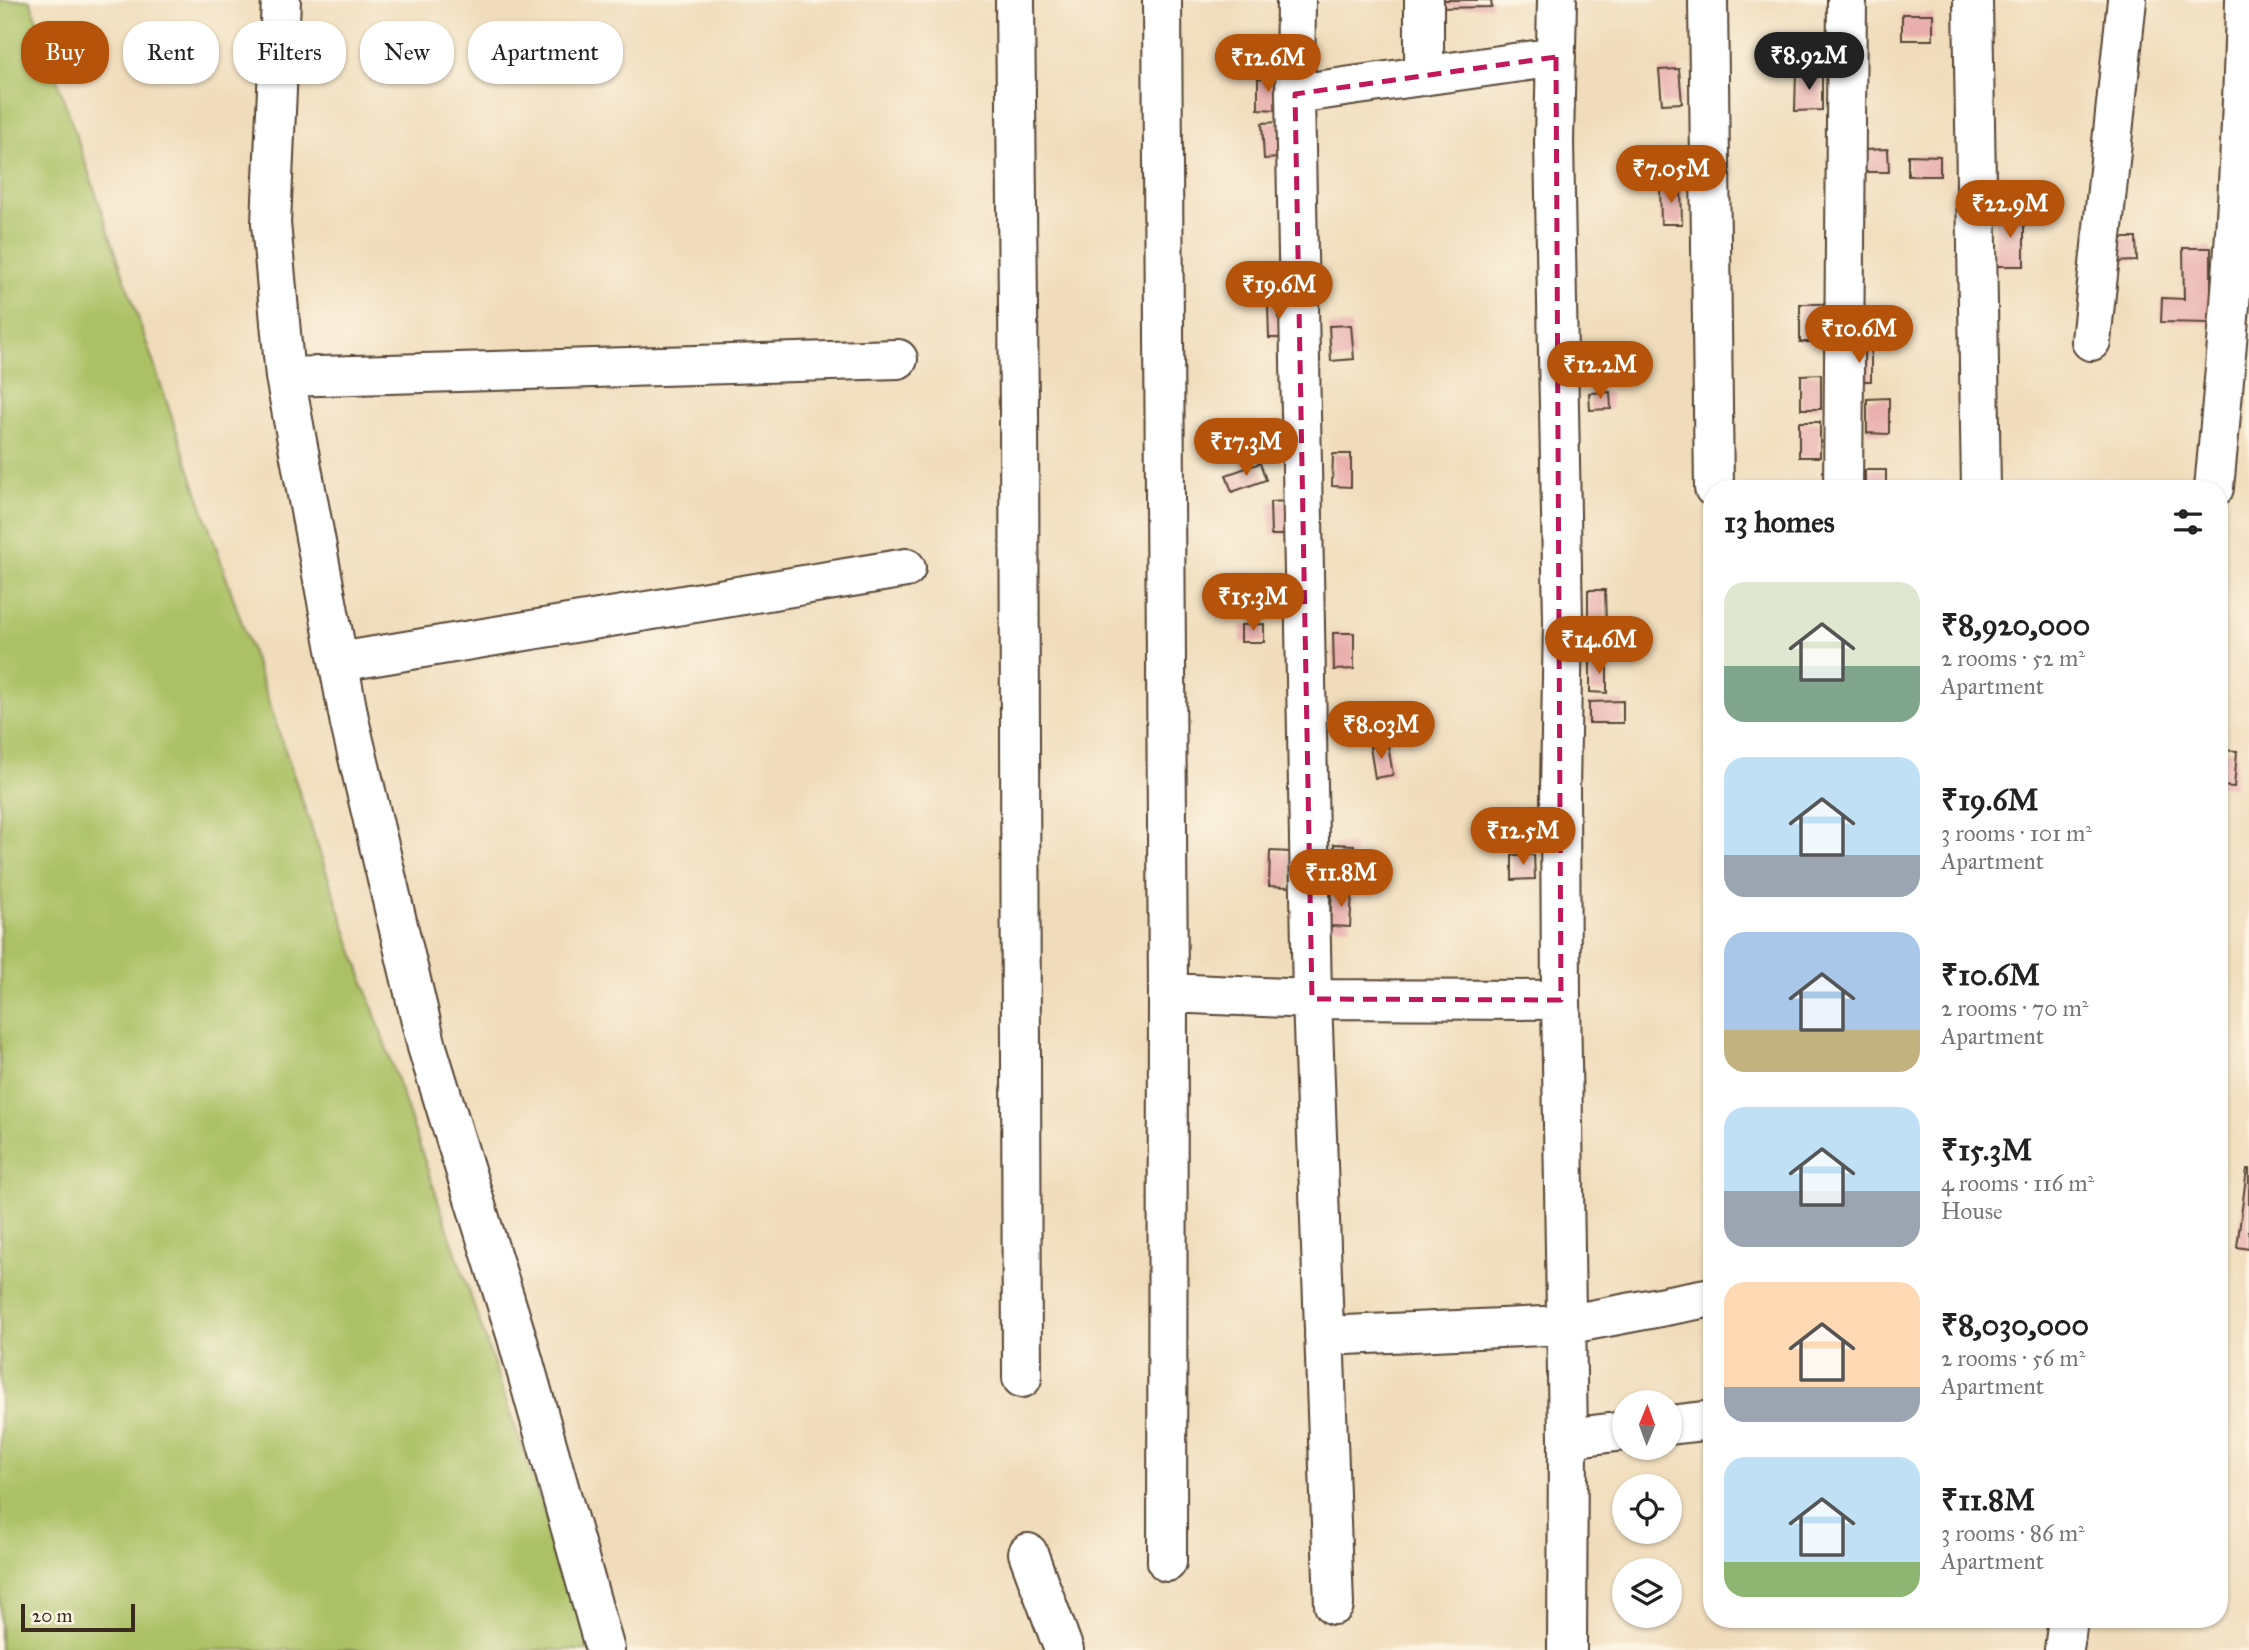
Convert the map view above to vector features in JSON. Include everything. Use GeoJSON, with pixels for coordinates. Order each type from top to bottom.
{"type":"FeatureCollection","features":[{"type":"Feature","properties":{"kind":"street"},"geometry":{"type":"LineString","coordinates":[[281,0],[271,223],[285,377],[350,724],[427,1047],[517,1338],[605,1650]]}},
{"type":"Feature","properties":{"kind":"street"},"geometry":{"type":"LineString","coordinates":[[1015,0],[1022,1378]]}},
{"type":"Feature","properties":{"kind":"street"},"geometry":{"type":"LineString","coordinates":[[1162,0],[1168,993],[1167,1562]]}},
{"type":"Feature","properties":{"kind":"street"},"geometry":{"type":"LineString","coordinates":[[1296,0],[1295,94],[1312,999],[1334,1605]]}},
{"type":"Feature","properties":{"kind":"street"},"geometry":{"type":"LineString","coordinates":[[1424,0],[1424,76]]}},
{"type":"Feature","properties":{"kind":"street"},"geometry":{"type":"LineString","coordinates":[[1557,0],[1553,142],[1563,621],[1560,789],[1568,1438],[1567,1650]]}},
{"type":"Feature","properties":{"kind":"street"},"geometry":{"type":"LineString","coordinates":[[1708,0],[1714,480]]}},
{"type":"Feature","properties":{"kind":"street"},"geometry":{"type":"LineString","coordinates":[[1843,480],[1847,0]]}},
{"type":"Feature","properties":{"kind":"street"},"geometry":{"type":"LineString","coordinates":[[1973,0],[1981,480]]}},
{"type":"Feature","properties":{"kind":"street"},"geometry":{"type":"LineString","coordinates":[[2091,341],[2127,0]]}},
{"type":"Feature","properties":{"kind":"street"},"geometry":{"type":"LineString","coordinates":[[2215,480],[2227,358],[2246,43],[2245,0]]}},
{"type":"Feature","properties":{"kind":"street"},"geometry":{"type":"LineString","coordinates":[[1295,94],[1556,57]]}},
{"type":"Feature","properties":{"kind":"street"},"geometry":{"type":"LineString","coordinates":[[285,377],[898,359]]}},
{"type":"Feature","properties":{"kind":"street"},"geometry":{"type":"LineString","coordinates":[[339,662],[906,568]]}},
{"type":"Feature","properties":{"kind":"street"},"geometry":{"type":"LineString","coordinates":[[1168,993],[1312,999],[1561,1000]]}},
{"type":"Feature","properties":{"kind":"street"},"geometry":{"type":"LineString","coordinates":[[1324,1336],[1565,1325],[1703,1299]]}},
{"type":"Feature","properties":{"kind":"street"},"geometry":{"type":"LineString","coordinates":[[1682,1424],[1703,1421]]}},
{"type":"Feature","properties":{"kind":"street"},"geometry":{"type":"LineString","coordinates":[[1568,1438],[1612,1432]]}},
{"type":"Feature","properties":{"kind":"street"},"geometry":{"type":"LineString","coordinates":[[1028,1553],[1064,1650]]}},
{"type":"Feature","properties":{"kind":"street"},"geometry":{"type":"LineString","coordinates":[[2064,1650],[2067,1628]]}},
{"type":"Feature","properties":{"kind":"highlighted area"},"geometry":{"type":"Polygon","coordinates":[[[1556,57],[1561,1000],[1312,999],[1295,94],[1556,57]]]}},
{"type":"Feature","properties":{"kind":"green space"},"geometry":{"type":"Polygon","coordinates":[[[0,0],[30,0],[37,21],[21,21],[21,84],[59,84],[591,1650],[0,1650],[0,0]]]}},
{"type":"Feature","properties":{"kind":"building"},"geometry":{"type":"Polygon","coordinates":[[[1434,0],[1491,0],[1492,7],[1434,8],[1434,0]]]}},
{"type":"Feature","properties":{"kind":"building"},"geometry":{"type":"Polygon","coordinates":[[[1902,14],[1933,14],[1933,40],[1902,40],[1902,14]]]}},
{"type":"Feature","properties":{"kind":"building"},"geometry":{"type":"Polygon","coordinates":[[[1679,69],[1682,103],[1662,104],[1659,70],[1679,69]]]}},
{"type":"Feature","properties":{"kind":"building"},"geometry":{"type":"Polygon","coordinates":[[[1796,72],[1822,73],[1822,110],[1795,111],[1796,72]]]}},
{"type":"Feature","properties":{"kind":"building"},"geometry":{"type":"Polygon","coordinates":[[[1258,78],[1279,79],[1279,110],[1258,109],[1258,78]]]}},
{"type":"Feature","properties":{"kind":"building"},"geometry":{"type":"Polygon","coordinates":[[[1279,122],[1281,158],[1264,159],[1262,123],[1279,122]]]}},
{"type":"Feature","properties":{"kind":"building"},"geometry":{"type":"Polygon","coordinates":[[[1888,149],[1889,172],[1863,172],[1863,150],[1888,149]]]}},
{"type":"Feature","properties":{"kind":"building"},"geometry":{"type":"Polygon","coordinates":[[[1908,155],[1940,156],[1940,176],[1908,176],[1908,155]]]}},
{"type":"Feature","properties":{"kind":"building"},"geometry":{"type":"Polygon","coordinates":[[[1681,185],[1682,224],[1661,224],[1660,186],[1681,185]]]}},
{"type":"Feature","properties":{"kind":"building"},"geometry":{"type":"Polygon","coordinates":[[[2024,213],[2024,266],[1995,266],[1995,214],[2024,213]]]}},
{"type":"Feature","properties":{"kind":"building"},"geometry":{"type":"Polygon","coordinates":[[[2112,238],[2136,238],[2137,261],[2111,262],[2112,238]]]}},
{"type":"Feature","properties":{"kind":"building"},"geometry":{"type":"Polygon","coordinates":[[[2183,248],[2211,248],[2211,323],[2161,322],[2162,298],[2184,299],[2183,248]]]}},
{"type":"Feature","properties":{"kind":"building"},"geometry":{"type":"Polygon","coordinates":[[[1289,304],[1290,338],[1269,338],[1268,305],[1289,304]]]}},
{"type":"Feature","properties":{"kind":"building"},"geometry":{"type":"Polygon","coordinates":[[[1800,304],[1823,304],[1823,342],[1800,342],[1800,304]]]}},
{"type":"Feature","properties":{"kind":"building"},"geometry":{"type":"Polygon","coordinates":[[[1351,325],[1354,359],[1331,361],[1329,326],[1351,325]]]}},
{"type":"Feature","properties":{"kind":"building"},"geometry":{"type":"Polygon","coordinates":[[[1847,348],[1871,349],[1871,381],[1847,381],[1847,348]]]}},
{"type":"Feature","properties":{"kind":"building"},"geometry":{"type":"Polygon","coordinates":[[[1821,374],[1821,409],[1801,409],[1801,375],[1821,374]]]}},
{"type":"Feature","properties":{"kind":"building"},"geometry":{"type":"Polygon","coordinates":[[[1610,392],[1611,409],[1590,410],[1589,393],[1610,392]]]}},
{"type":"Feature","properties":{"kind":"building"},"geometry":{"type":"Polygon","coordinates":[[[1889,398],[1889,434],[1867,433],[1867,399],[1889,398]]]}},
{"type":"Feature","properties":{"kind":"building"},"geometry":{"type":"Polygon","coordinates":[[[1799,422],[1820,422],[1820,457],[1799,457],[1799,422]]]}},
{"type":"Feature","properties":{"kind":"building"},"geometry":{"type":"Polygon","coordinates":[[[1333,454],[1351,454],[1351,487],[1332,486],[1333,454]]]}},
{"type":"Feature","properties":{"kind":"building"},"geometry":{"type":"Polygon","coordinates":[[[1260,463],[1266,480],[1232,492],[1226,475],[1260,463]]]}},
{"type":"Feature","properties":{"kind":"building"},"geometry":{"type":"Polygon","coordinates":[[[1865,470],[1886,470],[1886,480],[1865,480],[1865,470]]]}},
{"type":"Feature","properties":{"kind":"building"},"geometry":{"type":"Polygon","coordinates":[[[1289,501],[1289,535],[1271,535],[1270,502],[1289,501]]]}},
{"type":"Feature","properties":{"kind":"building"},"geometry":{"type":"Polygon","coordinates":[[[1588,590],[1605,590],[1606,625],[1588,625],[1588,590]]]}},
{"type":"Feature","properties":{"kind":"building"},"geometry":{"type":"Polygon","coordinates":[[[1264,624],[1264,642],[1241,642],[1241,625],[1264,624]]]}},
{"type":"Feature","properties":{"kind":"building"},"geometry":{"type":"Polygon","coordinates":[[[1333,633],[1354,633],[1354,669],[1334,670],[1333,633]]]}},
{"type":"Feature","properties":{"kind":"building"},"geometry":{"type":"Polygon","coordinates":[[[1590,660],[1607,660],[1607,693],[1590,692],[1590,660]]]}},
{"type":"Feature","properties":{"kind":"building"},"geometry":{"type":"Polygon","coordinates":[[[1623,701],[1623,723],[1589,723],[1589,702],[1623,701]]]}},
{"type":"Feature","properties":{"kind":"building"},"geometry":{"type":"Polygon","coordinates":[[[1388,745],[1393,775],[1375,778],[1370,747],[1388,745]]]}},
{"type":"Feature","properties":{"kind":"building"},"geometry":{"type":"Polygon","coordinates":[[[2228,750],[2237,751],[2234,787],[2228,787],[2228,750]]]}},
{"type":"Feature","properties":{"kind":"building"},"geometry":{"type":"Polygon","coordinates":[[[1334,844],[1354,845],[1354,879],[1334,879],[1334,844]]]}},
{"type":"Feature","properties":{"kind":"building"},"geometry":{"type":"Polygon","coordinates":[[[1270,851],[1291,852],[1290,887],[1269,886],[1270,851]]]}},
{"type":"Feature","properties":{"kind":"building"},"geometry":{"type":"Polygon","coordinates":[[[1512,855],[1534,855],[1535,879],[1512,880],[1512,855]]]}},
{"type":"Feature","properties":{"kind":"building"},"geometry":{"type":"Polygon","coordinates":[[[1332,891],[1352,892],[1350,927],[1330,926],[1332,891]]]}},
{"type":"Feature","properties":{"kind":"building"},"geometry":{"type":"Polygon","coordinates":[[[2249,1169],[2249,1249],[2237,1247],[2249,1169]]]}}]}
